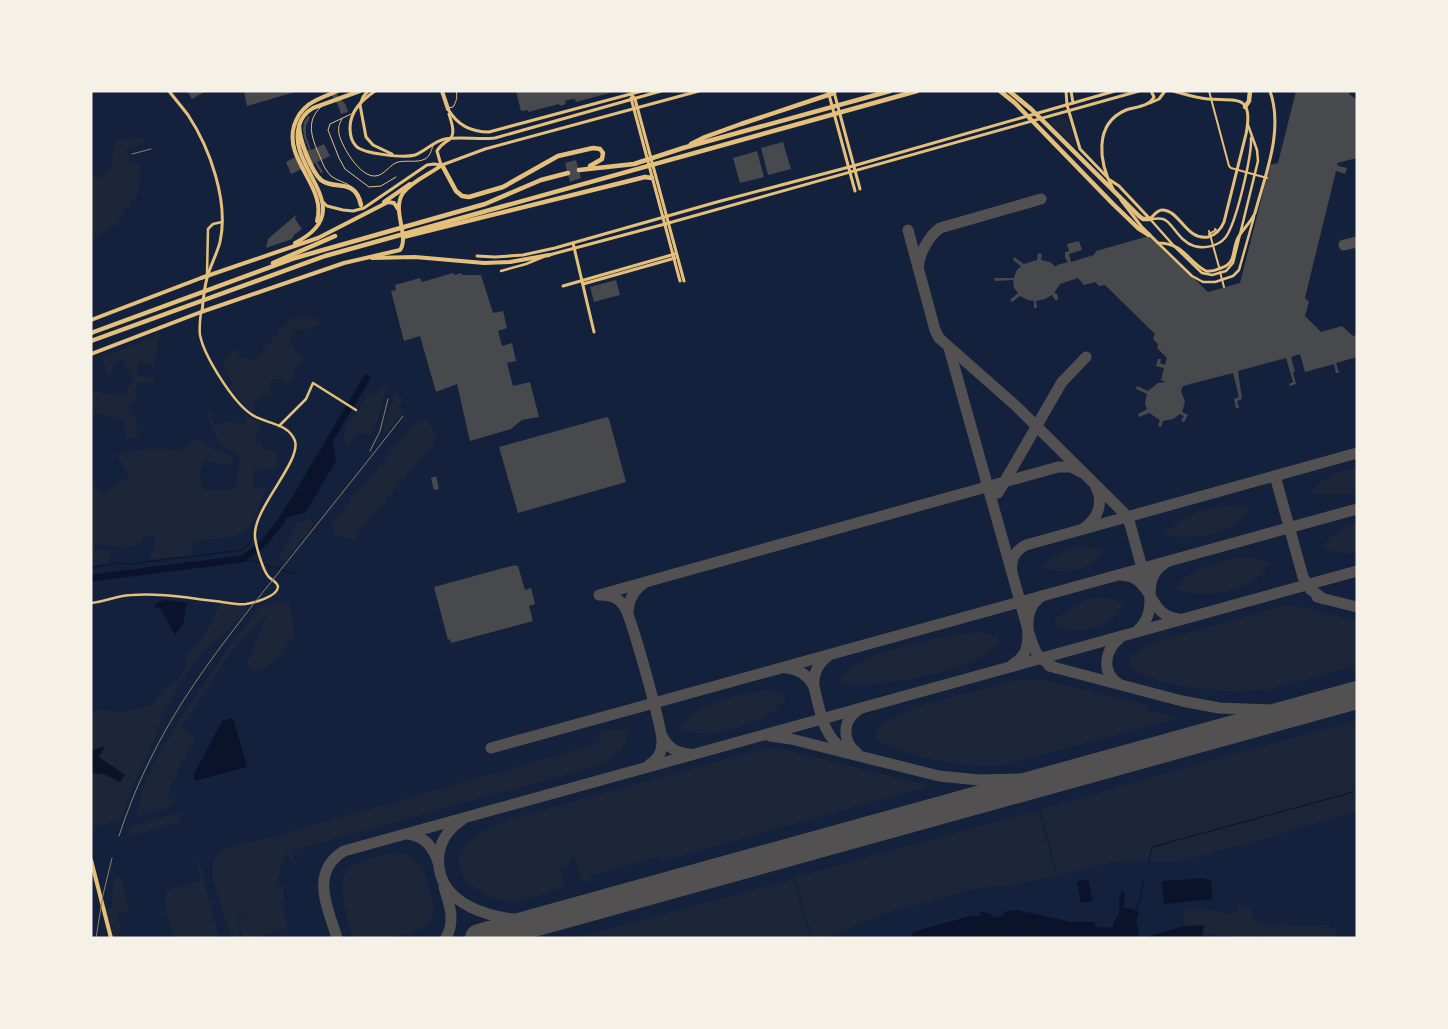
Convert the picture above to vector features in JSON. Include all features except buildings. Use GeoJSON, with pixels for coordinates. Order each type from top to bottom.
{"type":"FeatureCollection","features":[{"type":"Feature","properties":{"kind":"highway"},"geometry":{"type":"LineString","coordinates":[[442,165],[456,191],[462,196],[469,197],[503,187],[558,156],[593,148],[600,149],[604,154],[602,159],[596,164],[581,169],[638,163],[683,148],[890,91]]}},
{"type":"Feature","properties":{"kind":"highway"},"geometry":{"type":"LineString","coordinates":[[91,341],[298,266],[380,240],[917,91]]}},
{"type":"Feature","properties":{"kind":"highway"},"geometry":{"type":"LineString","coordinates":[[1000,91],[1015,103],[1138,228],[1149,235]]}},
{"type":"Feature","properties":{"kind":"highway"},"geometry":{"type":"LineString","coordinates":[[1009,91],[1060,137],[1139,216],[1143,219],[1150,219]]}},
{"type":"Feature","properties":{"kind":"highway"},"geometry":{"type":"LineString","coordinates":[[1245,107],[1249,101],[1250,91]]}},
{"type":"Feature","properties":{"kind":"highway"},"geometry":{"type":"LineString","coordinates":[[683,148],[705,137],[834,92]]}},
{"type":"Feature","properties":{"kind":"highway"},"geometry":{"type":"LineString","coordinates":[[299,126],[302,142],[320,179],[350,188],[359,198],[360,205]]}},
{"type":"Feature","properties":{"kind":"highway"},"geometry":{"type":"LineString","coordinates":[[91,334],[323,249],[484,204],[541,180],[568,173]]}},
{"type":"Feature","properties":{"kind":"highway"},"geometry":{"type":"LineString","coordinates":[[380,240],[429,231],[645,177],[652,178]]}},
{"type":"Feature","properties":{"kind":"highway"},"geometry":{"type":"LineString","coordinates":[[216,287],[335,236]]}},
{"type":"Feature","properties":{"kind":"main road"},"geometry":{"type":"LineString","coordinates":[[350,95],[356,91]]}},
{"type":"Feature","properties":{"kind":"main road"},"geometry":{"type":"LineString","coordinates":[[313,108],[360,91]]}},
{"type":"Feature","properties":{"kind":"main road"},"geometry":{"type":"LineString","coordinates":[[442,91],[448,108]]}},
{"type":"Feature","properties":{"kind":"main road"},"geometry":{"type":"LineString","coordinates":[[277,251],[304,238],[313,231],[322,216],[323,201],[298,145],[299,126],[304,115],[337,92]]}},
{"type":"Feature","properties":{"kind":"main road"},"geometry":{"type":"LineString","coordinates":[[313,231],[319,217],[319,207],[294,151],[292,134],[296,119],[306,106],[317,98],[337,92]]}},
{"type":"Feature","properties":{"kind":"main road"},"geometry":{"type":"LineString","coordinates":[[372,210],[442,165]]}},
{"type":"Feature","properties":{"kind":"main road"},"geometry":{"type":"LineString","coordinates":[[91,354],[202,310],[355,260],[398,252],[403,244],[399,211],[400,199],[406,190],[442,165]]}},
{"type":"Feature","properties":{"kind":"main road"},"geometry":{"type":"LineString","coordinates":[[91,320],[207,276],[318,238],[391,202],[396,204],[399,211]]}},
{"type":"Feature","properties":{"kind":"main road"},"geometry":{"type":"LineString","coordinates":[[355,260],[406,257],[484,263],[510,262],[549,255]]}},
{"type":"Feature","properties":{"kind":"main road"},"geometry":{"type":"LineString","coordinates":[[91,860],[111,938]]}},
{"type":"Feature","properties":{"kind":"street"},"geometry":{"type":"LineString","coordinates":[[168,91],[188,115],[206,147],[218,183],[222,222],[220,241],[207,276]]}},
{"type":"Feature","properties":{"kind":"street"},"geometry":{"type":"LineString","coordinates":[[368,91],[360,105],[366,137],[377,148],[395,155]]}},
{"type":"Feature","properties":{"kind":"street"},"geometry":{"type":"LineString","coordinates":[[375,91],[361,103],[352,116],[350,126],[356,146],[365,150],[410,156],[444,139],[483,140],[495,138],[662,91]]}},
{"type":"Feature","properties":{"kind":"street"},"geometry":{"type":"LineString","coordinates":[[448,108],[454,119],[464,127],[475,131],[489,132],[642,91]]}},
{"type":"Feature","properties":{"kind":"street"},"geometry":{"type":"LineString","coordinates":[[686,94],[694,91]]}},
{"type":"Feature","properties":{"kind":"street"},"geometry":{"type":"LineString","coordinates":[[323,201],[324,204],[338,208],[358,210],[369,205],[424,166],[430,164],[442,165],[472,153],[699,91]]}},
{"type":"Feature","properties":{"kind":"street"},"geometry":{"type":"LineString","coordinates":[[1066,91],[1067,105],[1078,144],[1083,154],[1119,186],[1174,246],[1202,273],[1212,275],[1229,269],[1233,263],[1258,161],[1257,150],[1250,134],[1248,115],[1245,107],[1240,102],[1232,99],[1208,99],[1173,91]]}},
{"type":"Feature","properties":{"kind":"street"},"geometry":{"type":"LineString","coordinates":[[1069,110],[1073,103],[1071,91]]}},
{"type":"Feature","properties":{"kind":"street"},"geometry":{"type":"LineString","coordinates":[[477,256],[523,255],[573,243],[1115,91]]}},
{"type":"Feature","properties":{"kind":"street"},"geometry":{"type":"LineString","coordinates":[[500,271],[549,255],[667,224],[1139,91]]}},
{"type":"Feature","properties":{"kind":"street"},"geometry":{"type":"LineString","coordinates":[[1150,103],[1154,97],[1152,91]]}},
{"type":"Feature","properties":{"kind":"street"},"geometry":{"type":"LineString","coordinates":[[1165,91],[1159,99],[1120,114],[1112,121],[1102,140],[1101,152],[1106,176],[1127,209],[1149,235],[1195,278],[1207,283],[1233,276],[1239,270],[1275,132],[1276,114],[1270,91]]}},
{"type":"Feature","properties":{"kind":"street"},"geometry":{"type":"LineString","coordinates":[[1209,91],[1228,166],[1267,178]]}},
{"type":"Feature","properties":{"kind":"street"},"geometry":{"type":"LineString","coordinates":[[834,92],[860,189]]}},
{"type":"Feature","properties":{"kind":"street"},"geometry":{"type":"LineString","coordinates":[[828,93],[855,191]]}},
{"type":"Feature","properties":{"kind":"street"},"geometry":{"type":"LineString","coordinates":[[631,94],[682,281]]}},
{"type":"Feature","properties":{"kind":"street"},"geometry":{"type":"LineString","coordinates":[[633,99],[652,178],[665,217]]}},
{"type":"Feature","properties":{"kind":"street"},"geometry":{"type":"LineString","coordinates":[[442,165],[437,151],[440,145],[450,138],[453,131],[448,108]]}},
{"type":"Feature","properties":{"kind":"street"},"geometry":{"type":"LineString","coordinates":[[1150,219],[1158,211],[1165,211],[1171,213],[1191,233],[1199,237],[1208,237],[1216,234],[1224,222],[1248,126]]}},
{"type":"Feature","properties":{"kind":"street"},"geometry":{"type":"LineString","coordinates":[[1150,219],[1161,218],[1166,220],[1181,239],[1194,246],[1215,245],[1224,240],[1233,224],[1250,155],[1250,134]]}},
{"type":"Feature","properties":{"kind":"street"},"geometry":{"type":"LineString","coordinates":[[1158,243],[1180,248],[1203,270],[1212,272],[1227,267],[1230,264],[1238,237],[1255,213]]}},
{"type":"Feature","properties":{"kind":"street"},"geometry":{"type":"LineString","coordinates":[[91,603],[130,595],[179,596],[245,604],[266,599],[276,592],[277,584],[267,576],[256,542],[255,531],[260,515],[294,454],[295,442],[288,431],[251,415],[228,390],[203,344],[200,328],[207,276],[208,229],[212,224],[222,222]]}},
{"type":"Feature","properties":{"kind":"street"},"geometry":{"type":"LineString","coordinates":[[1215,229],[1209,233],[1224,287]]}},
{"type":"Feature","properties":{"kind":"street"},"geometry":{"type":"LineString","coordinates":[[573,243],[594,332]]}},
{"type":"Feature","properties":{"kind":"street"},"geometry":{"type":"LineString","coordinates":[[563,286],[676,256]]}},
{"type":"Feature","properties":{"kind":"street"},"geometry":{"type":"LineString","coordinates":[[279,426],[306,399],[314,383],[356,410]]}},
{"type":"Feature","properties":{"kind":"lane"},"geometry":{"type":"LineString","coordinates":[[448,108],[453,107],[456,101],[456,91]]}},
{"type":"Feature","properties":{"kind":"lane"},"geometry":{"type":"LineString","coordinates":[[333,100],[321,107],[314,115],[311,136],[328,173],[352,186],[359,198]]}},
{"type":"Feature","properties":{"kind":"lane"},"geometry":{"type":"LineString","coordinates":[[360,110],[330,124],[328,130],[339,158],[345,168],[369,187],[381,186],[396,177]]}},
{"type":"Feature","properties":{"kind":"lane"},"geometry":{"type":"LineString","coordinates":[[342,119],[338,127],[339,134],[352,161],[371,175],[379,175],[397,162],[418,161],[426,158],[434,144]]}},
{"type":"Feature","properties":{"kind":"shaded area"},"geometry":{"type":"Polygon","coordinates":[[[1058,118],[1067,119],[1077,149],[1049,122],[1058,118]]]}},
{"type":"Feature","properties":{"kind":"shaded area"},"geometry":{"type":"Polygon","coordinates":[[[144,138],[146,144],[126,148],[130,164],[140,163],[138,194],[116,225],[91,239],[91,173],[101,178],[111,167],[115,140],[144,138]]]}},
{"type":"Feature","properties":{"kind":"shaded area"},"geometry":{"type":"Polygon","coordinates":[[[303,315],[316,318],[321,324],[310,329],[296,330],[289,342],[304,360],[294,371],[295,377],[286,384],[280,379],[272,379],[270,383],[272,396],[263,396],[254,403],[254,412],[230,389],[232,381],[224,369],[224,360],[235,349],[240,357],[253,360],[292,318],[303,315]]]}},
{"type":"Feature","properties":{"kind":"shaded area"},"geometry":{"type":"Polygon","coordinates":[[[159,334],[155,365],[138,363],[137,376],[155,377],[154,383],[137,383],[136,399],[129,404],[128,412],[136,419],[138,437],[126,438],[123,421],[91,412],[91,389],[107,394],[125,395],[133,378],[120,358],[113,367],[112,374],[105,375],[106,369],[102,357],[159,334]]]}},
{"type":"Feature","properties":{"kind":"shaded area"},"geometry":{"type":"Polygon","coordinates":[[[383,385],[386,386],[378,421],[370,435],[358,433],[349,445],[344,442],[347,426],[367,395],[373,396],[383,385]]]}},
{"type":"Feature","properties":{"kind":"shaded area"},"geometry":{"type":"Polygon","coordinates":[[[395,390],[404,399],[398,408],[403,412],[387,433],[383,431],[395,390]]]}},
{"type":"Feature","properties":{"kind":"shaded area"},"geometry":{"type":"Polygon","coordinates":[[[209,410],[213,415],[210,419],[216,425],[230,421],[241,425],[248,418],[261,423],[255,441],[262,443],[261,449],[276,452],[278,468],[253,469],[254,489],[266,488],[255,517],[248,528],[234,536],[193,541],[191,555],[149,560],[155,546],[154,536],[145,536],[138,545],[126,548],[96,543],[94,548],[112,552],[108,563],[91,566],[91,481],[103,494],[130,476],[116,455],[133,450],[158,448],[180,451],[196,437],[203,443],[234,458],[233,466],[204,461],[199,476],[204,490],[235,490],[240,458],[225,449],[218,440],[207,414],[209,410]]]}},
{"type":"Feature","properties":{"kind":"shaded area"},"geometry":{"type":"Polygon","coordinates":[[[418,420],[427,420],[437,436],[435,442],[357,533],[357,541],[335,535],[331,524],[418,420]]]}},
{"type":"Feature","properties":{"kind":"shaded area"},"geometry":{"type":"Polygon","coordinates":[[[333,441],[336,461],[306,512],[287,518],[333,441]]]}},
{"type":"Feature","properties":{"kind":"shaded area"},"geometry":{"type":"Polygon","coordinates":[[[1357,468],[1357,493],[1324,495],[1311,492],[1320,483],[1332,476],[1344,470],[1357,468]]]}},
{"type":"Feature","properties":{"kind":"shaded area"},"geometry":{"type":"Polygon","coordinates":[[[1227,506],[1252,508],[1233,524],[1212,534],[1190,537],[1164,535],[1170,528],[1192,514],[1227,506]]]}},
{"type":"Feature","properties":{"kind":"shaded area"},"geometry":{"type":"Polygon","coordinates":[[[309,519],[314,524],[285,561],[278,559],[296,523],[309,519]]]}},
{"type":"Feature","properties":{"kind":"shaded area"},"geometry":{"type":"Polygon","coordinates":[[[1357,523],[1357,554],[1339,553],[1321,547],[1338,532],[1357,523]]]}},
{"type":"Feature","properties":{"kind":"shaded area"},"geometry":{"type":"Polygon","coordinates":[[[1079,546],[1105,550],[1092,563],[1076,570],[1059,571],[1041,567],[1063,551],[1079,546]]]}},
{"type":"Feature","properties":{"kind":"shaded area"},"geometry":{"type":"Polygon","coordinates":[[[1238,557],[1256,558],[1271,563],[1252,582],[1228,592],[1201,594],[1175,590],[1180,583],[1194,572],[1212,564],[1238,557]]]}},
{"type":"Feature","properties":{"kind":"shaded area"},"geometry":{"type":"Polygon","coordinates":[[[1092,598],[1108,598],[1125,604],[1112,619],[1093,628],[1073,630],[1053,624],[1070,608],[1092,598]]]}},
{"type":"Feature","properties":{"kind":"shaded area"},"geometry":{"type":"Polygon","coordinates":[[[165,600],[187,603],[183,624],[175,635],[160,608],[155,608],[156,603],[165,600]]]}},
{"type":"Feature","properties":{"kind":"shaded area"},"geometry":{"type":"Polygon","coordinates":[[[280,602],[290,604],[295,636],[266,668],[252,671],[247,663],[267,615],[235,646],[181,729],[196,739],[182,762],[166,797],[174,800],[167,809],[136,816],[145,782],[161,750],[190,704],[228,648],[261,606],[280,602]]]}},
{"type":"Feature","properties":{"kind":"shaded area"},"geometry":{"type":"Polygon","coordinates":[[[219,603],[248,607],[226,633],[208,647],[181,681],[161,719],[156,736],[132,788],[121,820],[91,828],[91,773],[104,774],[120,782],[98,757],[103,750],[103,746],[91,751],[91,712],[98,709],[121,712],[152,705],[163,689],[178,680],[187,666],[185,657],[206,632],[219,603]]]}},
{"type":"Feature","properties":{"kind":"shaded area"},"geometry":{"type":"Polygon","coordinates":[[[1285,605],[1307,608],[1357,621],[1357,666],[1271,689],[1234,692],[1204,688],[1204,690],[1163,682],[1143,675],[1128,664],[1130,657],[1147,644],[1285,605]]]}},
{"type":"Feature","properties":{"kind":"shaded area"},"geometry":{"type":"Polygon","coordinates":[[[982,632],[999,637],[999,642],[977,659],[951,670],[869,685],[853,685],[838,681],[847,671],[862,661],[882,653],[948,636],[982,632]]]}},
{"type":"Feature","properties":{"kind":"shaded area"},"geometry":{"type":"Polygon","coordinates":[[[1020,679],[1045,680],[1148,705],[1147,710],[1181,718],[1016,762],[992,766],[976,766],[930,759],[886,745],[876,738],[876,730],[885,722],[918,706],[1020,679]]]}},
{"type":"Feature","properties":{"kind":"shaded area"},"geometry":{"type":"Polygon","coordinates":[[[769,690],[788,695],[778,707],[758,720],[730,730],[716,732],[702,733],[679,727],[696,711],[720,700],[746,693],[769,690]]]}},
{"type":"Feature","properties":{"kind":"shaded area"},"geometry":{"type":"Polygon","coordinates":[[[233,718],[247,767],[195,781],[193,776],[222,721],[233,718]]]}},
{"type":"Feature","properties":{"kind":"shaded area"},"geometry":{"type":"Polygon","coordinates":[[[1357,720],[1357,811],[1242,846],[1235,846],[1179,862],[1120,861],[1058,876],[1041,809],[1357,720]]]}},
{"type":"Feature","properties":{"kind":"shaded area"},"geometry":{"type":"Polygon","coordinates":[[[607,730],[630,730],[625,744],[617,754],[613,758],[594,767],[292,851],[297,868],[287,852],[277,884],[284,886],[283,902],[238,915],[240,938],[233,938],[226,923],[213,879],[214,860],[219,852],[231,846],[271,837],[600,743],[598,734],[607,730]]]}},
{"type":"Feature","properties":{"kind":"shaded area"},"geometry":{"type":"Polygon","coordinates":[[[104,746],[99,757],[125,775],[120,782],[104,774],[91,773],[91,751],[104,746]]]}},
{"type":"Feature","properties":{"kind":"shaded area"},"geometry":{"type":"Polygon","coordinates":[[[766,748],[778,748],[930,786],[660,862],[657,857],[590,876],[591,881],[582,883],[575,857],[569,858],[570,865],[560,868],[565,887],[520,900],[505,901],[488,896],[471,885],[460,869],[459,860],[466,845],[482,832],[506,820],[766,748]]]}},
{"type":"Feature","properties":{"kind":"shaded area"},"geometry":{"type":"Polygon","coordinates":[[[1038,810],[1056,876],[1007,886],[979,888],[882,914],[827,938],[812,938],[795,877],[1038,810]]]}},
{"type":"Feature","properties":{"kind":"shaded area"},"geometry":{"type":"Polygon","coordinates":[[[181,812],[181,822],[128,837],[131,826],[181,812]]]}},
{"type":"Feature","properties":{"kind":"shaded area"},"geometry":{"type":"Polygon","coordinates":[[[391,853],[407,854],[421,866],[432,900],[433,916],[429,924],[410,933],[398,936],[355,938],[348,923],[343,893],[345,873],[350,867],[367,859],[391,853]]]}},
{"type":"Feature","properties":{"kind":"shaded area"},"geometry":{"type":"Polygon","coordinates":[[[194,861],[199,862],[204,872],[204,881],[219,938],[174,938],[165,903],[167,890],[201,880],[196,862],[185,865],[194,861]]]}},
{"type":"Feature","properties":{"kind":"shaded area"},"geometry":{"type":"Polygon","coordinates":[[[177,866],[173,870],[167,890],[172,870],[177,866]]]}},
{"type":"Feature","properties":{"kind":"shaded area"},"geometry":{"type":"Polygon","coordinates":[[[121,876],[129,911],[117,914],[122,932],[119,933],[120,938],[114,938],[107,909],[112,908],[113,878],[121,876]]]}},
{"type":"Feature","properties":{"kind":"shaded area"},"geometry":{"type":"Polygon","coordinates":[[[1206,878],[1206,880],[1211,879],[1213,899],[1164,904],[1162,881],[1206,878]]]}},
{"type":"Feature","properties":{"kind":"shaded area"},"geometry":{"type":"Polygon","coordinates":[[[793,879],[810,938],[574,938],[793,879]]]}},
{"type":"Feature","properties":{"kind":"shaded area"},"geometry":{"type":"Polygon","coordinates":[[[1088,879],[1093,901],[1081,903],[1077,882],[1088,879]]]}},
{"type":"Feature","properties":{"kind":"shaded area"},"geometry":{"type":"Polygon","coordinates":[[[1122,892],[1124,892],[1125,898],[1123,907],[1139,911],[1136,922],[1139,931],[1137,938],[912,938],[913,932],[973,915],[976,917],[981,915],[979,911],[992,914],[993,918],[1004,915],[1003,912],[1017,910],[1071,922],[1094,922],[1100,928],[1112,928],[1114,921],[1119,915],[1119,898],[1122,892]]]}},
{"type":"Feature","properties":{"kind":"shaded area"},"geometry":{"type":"Polygon","coordinates":[[[282,903],[288,928],[257,938],[242,938],[239,920],[242,915],[282,903]]]}},
{"type":"Feature","properties":{"kind":"shaded area"},"geometry":{"type":"Polygon","coordinates":[[[1244,906],[1251,909],[1255,921],[1274,926],[1281,922],[1292,926],[1328,925],[1337,932],[1336,938],[1259,938],[1257,934],[1253,938],[1247,938],[1202,934],[1204,925],[1186,925],[1184,920],[1184,909],[1203,908],[1233,915],[1240,907],[1244,906]]]}},
{"type":"Feature","properties":{"kind":"shaded area"},"geometry":{"type":"Polygon","coordinates":[[[1204,925],[1202,938],[1142,938],[1181,927],[1204,925]]]}},
{"type":"Feature","properties":{"kind":"waterway"},"geometry":{"type":"LineString","coordinates":[[91,578],[242,559],[254,551],[265,541],[283,518],[367,378]]}},
{"type":"Feature","properties":{"kind":"waterway"},"geometry":{"type":"LineString","coordinates":[[91,568],[117,563],[129,564],[242,550],[250,541],[252,528]]}},
{"type":"Feature","properties":{"kind":"waterway"},"geometry":{"type":"LineString","coordinates":[[242,559],[260,563]]}},
{"type":"Feature","properties":{"kind":"waterway"},"geometry":{"type":"LineString","coordinates":[[264,564],[294,574]]}},
{"type":"Feature","properties":{"kind":"waterway"},"geometry":{"type":"LineString","coordinates":[[1149,861],[1152,847],[1357,791]]}},
{"type":"Feature","properties":{"kind":"waterway"},"geometry":{"type":"LineString","coordinates":[[1137,910],[1144,881]]}},
{"type":"Feature","properties":{"kind":"taxiway"},"geometry":{"type":"LineString","coordinates":[[918,268],[925,246],[940,228],[1041,199]]}},
{"type":"Feature","properties":{"kind":"taxiway"},"geometry":{"type":"LineString","coordinates":[[908,230],[935,330],[939,338],[1016,406],[1124,513],[1130,524],[1150,597]]}},
{"type":"Feature","properties":{"kind":"taxiway"},"geometry":{"type":"LineString","coordinates":[[1344,245],[1357,242]]}},
{"type":"Feature","properties":{"kind":"taxiway"},"geometry":{"type":"LineString","coordinates":[[949,348],[1032,644],[1040,657],[1056,668]]}},
{"type":"Feature","properties":{"kind":"taxiway"},"geometry":{"type":"LineString","coordinates":[[998,493],[1062,382],[1086,357]]}},
{"type":"Feature","properties":{"kind":"taxiway"},"geometry":{"type":"LineString","coordinates":[[1012,572],[1014,556],[1026,545],[1357,453]]}},
{"type":"Feature","properties":{"kind":"taxiway"},"geometry":{"type":"LineString","coordinates":[[599,595],[1058,467],[1071,467],[1083,473]]}},
{"type":"Feature","properties":{"kind":"taxiway"},"geometry":{"type":"LineString","coordinates":[[1275,476],[1303,577],[1311,590],[1324,599]]}},
{"type":"Feature","properties":{"kind":"taxiway"},"geometry":{"type":"LineString","coordinates":[[1084,528],[1093,519],[1098,509],[1099,497],[1095,485]]}},
{"type":"Feature","properties":{"kind":"taxiway"},"geometry":{"type":"LineString","coordinates":[[491,748],[1357,509]]}},
{"type":"Feature","properties":{"kind":"taxiway"},"geometry":{"type":"LineString","coordinates":[[1136,632],[1144,623],[1148,614],[1152,579],[1165,563]]}},
{"type":"Feature","properties":{"kind":"taxiway"},"geometry":{"type":"LineString","coordinates":[[337,938],[326,903],[324,880],[327,869],[333,860],[344,851],[1357,571]]}},
{"type":"Feature","properties":{"kind":"taxiway"},"geometry":{"type":"LineString","coordinates":[[1120,575],[1131,577],[1139,582],[1161,611],[1168,616],[1179,619]]}},
{"type":"Feature","properties":{"kind":"taxiway"},"geometry":{"type":"LineString","coordinates":[[628,614],[632,597],[643,584]]}},
{"type":"Feature","properties":{"kind":"taxiway"},"geometry":{"type":"LineString","coordinates":[[601,595],[614,598],[624,606],[646,673],[662,743],[659,756],[649,765]]}},
{"type":"Feature","properties":{"kind":"taxiway"},"geometry":{"type":"LineString","coordinates":[[1013,664],[1022,657],[1026,649],[1029,613],[1042,596]]}},
{"type":"Feature","properties":{"kind":"taxiway"},"geometry":{"type":"LineString","coordinates":[[1317,597],[1357,607]]}},
{"type":"Feature","properties":{"kind":"taxiway"},"geometry":{"type":"LineString","coordinates":[[1119,684],[1109,673],[1107,661],[1111,648],[1121,637]]}},
{"type":"Feature","properties":{"kind":"taxiway"},"geometry":{"type":"LineString","coordinates":[[828,656],[816,670],[814,687],[827,731],[838,745],[845,750]]}},
{"type":"Feature","properties":{"kind":"taxiway"},"geometry":{"type":"LineString","coordinates":[[1049,666],[1182,701],[1219,708],[1273,710],[1326,703]]}},
{"type":"Feature","properties":{"kind":"taxiway"},"geometry":{"type":"LineString","coordinates":[[786,668],[803,673],[814,687]]}},
{"type":"Feature","properties":{"kind":"taxiway"},"geometry":{"type":"LineString","coordinates":[[857,753],[849,743],[846,731],[849,720],[858,710]]}},
{"type":"Feature","properties":{"kind":"taxiway"},"geometry":{"type":"LineString","coordinates":[[662,736],[674,750],[691,754]]}},
{"type":"Feature","properties":{"kind":"taxiway"},"geometry":{"type":"LineString","coordinates":[[770,736],[791,739],[939,776],[979,780],[1056,778]]}},
{"type":"Feature","properties":{"kind":"taxiway"},"geometry":{"type":"LineString","coordinates":[[462,820],[447,834],[440,849],[440,872],[447,887],[458,899],[472,908],[489,914],[507,918],[541,920]]}},
{"type":"Feature","properties":{"kind":"taxiway"},"geometry":{"type":"LineString","coordinates":[[408,834],[419,837],[427,843],[438,862]]}},
{"type":"Feature","properties":{"kind":"taxiway"},"geometry":{"type":"LineString","coordinates":[[444,887],[451,918],[451,925],[446,938]]}},
{"type":"Feature","properties":{"kind":"runway"},"geometry":{"type":"LineString","coordinates":[[479,938],[1357,695]]}},
{"type":"Feature","properties":{"kind":"railway"},"geometry":{"type":"LineString","coordinates":[[132,154],[151,149]]}},
{"type":"Feature","properties":{"kind":"railway"},"geometry":{"type":"LineString","coordinates":[[370,451],[380,431],[388,399]]}},
{"type":"Feature","properties":{"kind":"railway"},"geometry":{"type":"LineString","coordinates":[[119,836],[148,763],[166,730],[205,668],[250,608],[403,416]]}},
{"type":"Feature","properties":{"kind":"railway"},"geometry":{"type":"LineString","coordinates":[[96,938],[103,895],[112,858]]}}]}
